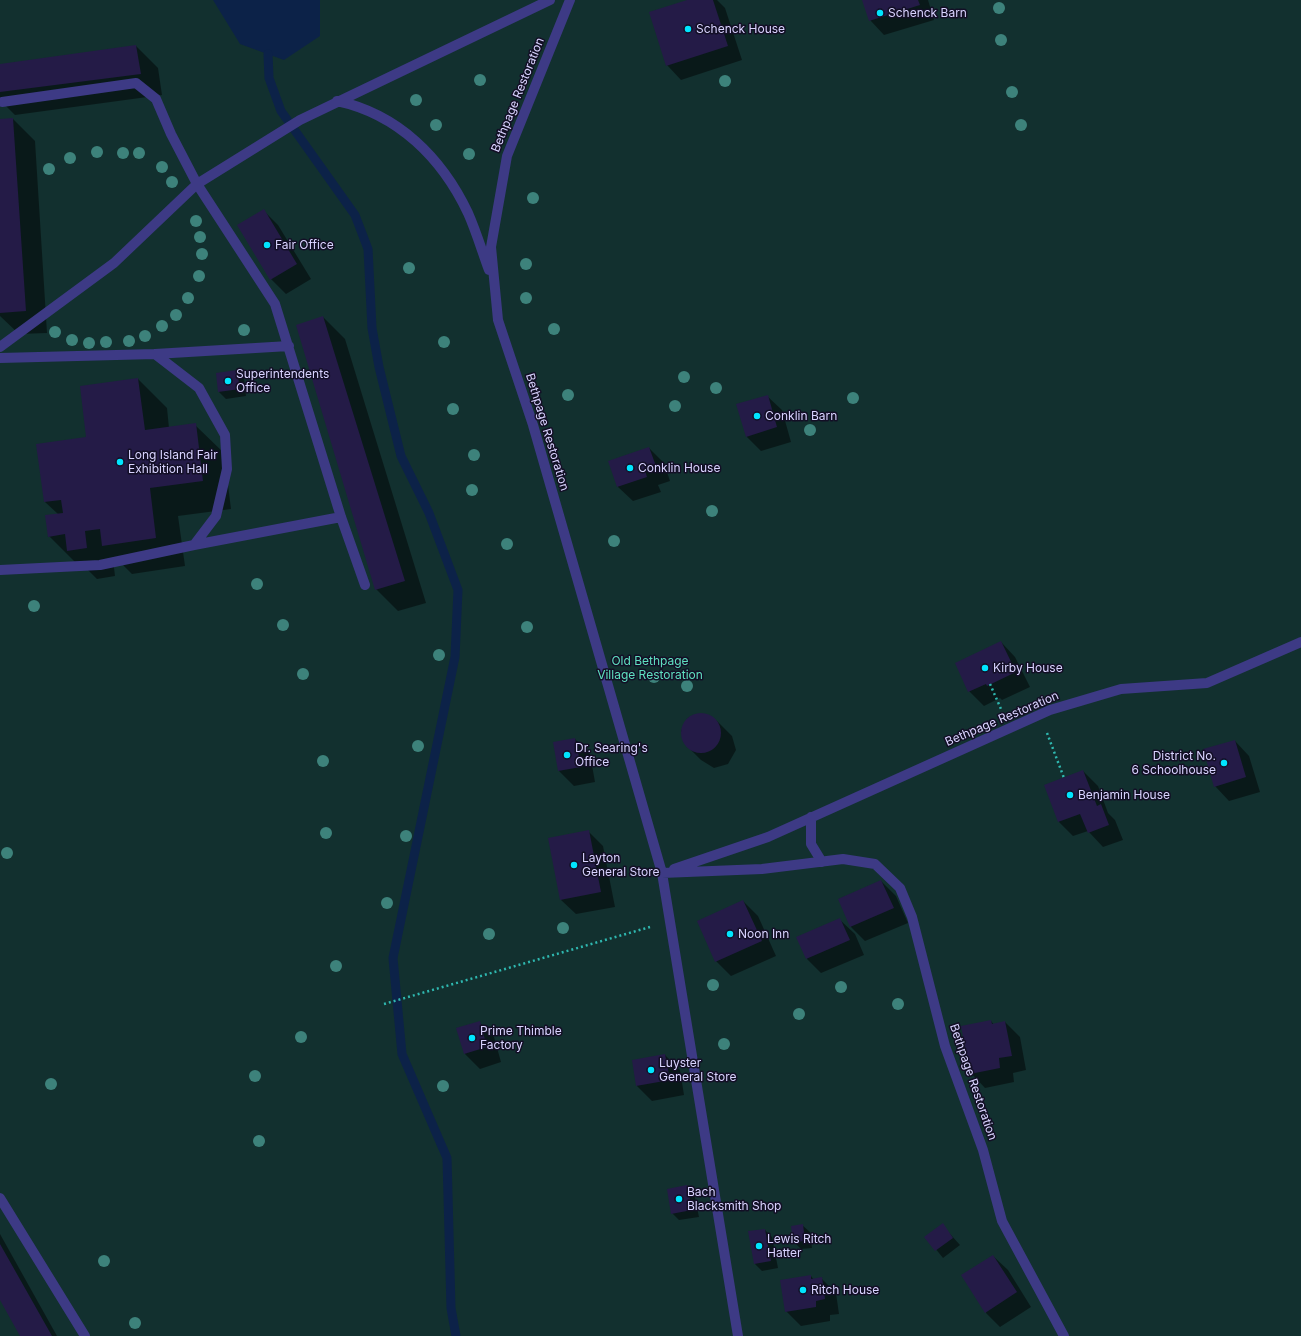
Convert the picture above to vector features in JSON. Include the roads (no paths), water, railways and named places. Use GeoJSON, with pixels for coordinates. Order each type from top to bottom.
{"type":"FeatureCollection","features":[{"type":"Feature","properties":{"kind":"street"},"geometry":{"type":"LineString","coordinates":[[0,347],[114,263],[197,184],[300,120],[550,0]]}},
{"type":"Feature","properties":{"kind":"street","name":"Bethpage Restoration"},"geometry":{"type":"LineString","coordinates":[[570,0],[507,156],[490,247],[498,320],[533,425],[662,873],[738,1336]]}},
{"type":"Feature","properties":{"kind":"street"},"geometry":{"type":"LineString","coordinates":[[2,102],[136,83],[156,98],[171,134],[197,184],[275,304],[341,517],[365,585]]}},
{"type":"Feature","properties":{"kind":"street"},"geometry":{"type":"LineString","coordinates":[[337,101],[353,104],[389,121],[421,144],[450,181],[468,214],[494,284]]}},
{"type":"Feature","properties":{"kind":"street"},"geometry":{"type":"LineString","coordinates":[[0,358],[155,354],[289,346]]}},
{"type":"Feature","properties":{"kind":"street"},"geometry":{"type":"LineString","coordinates":[[155,354],[199,388],[225,435],[227,469],[216,516],[194,545]]}},
{"type":"Feature","properties":{"kind":"street"},"geometry":{"type":"LineString","coordinates":[[0,570],[100,565],[194,545],[341,517]]}},
{"type":"Feature","properties":{"kind":"street","name":"Bethpage Restoration"},"geometry":{"type":"LineString","coordinates":[[662,873],[768,837],[1040,714],[1120,689],[1207,683],[1301,642]]}},
{"type":"Feature","properties":{"kind":"street"},"geometry":{"type":"LineString","coordinates":[[811,817],[811,844],[822,862]]}},
{"type":"Feature","properties":{"kind":"street","name":"Bethpage Restoration"},"geometry":{"type":"LineString","coordinates":[[662,873],[762,869],[843,859],[875,864],[900,888],[912,917],[945,1046],[983,1150],[1002,1221],[1064,1336]]}},
{"type":"Feature","properties":{"kind":"street"},"geometry":{"type":"LineString","coordinates":[[0,1198],[85,1336]]}},
{"type":"Feature","properties":{"kind":"water"},"geometry":{"type":"Polygon","coordinates":[[[213,0],[320,0],[320,36],[284,60],[240,44],[213,0]]]}},
{"type":"Feature","properties":{"kind":"waterway"},"geometry":{"type":"LineString","coordinates":[[268,54],[269,78],[281,111],[355,215],[368,249],[372,328],[379,367],[401,456],[429,513],[458,590],[455,657],[393,958],[402,1054],[447,1158],[451,1308],[456,1336]]}},
{"type":"Feature","properties":{"kind":"place","name":"Schenck Barn"},"geometry":{"type":"Point","coordinates":[880,13]}},
{"type":"Feature","properties":{"kind":"place","name":"Schenck House"},"geometry":{"type":"Point","coordinates":[688,29]}},
{"type":"Feature","properties":{"kind":"place","name":"Fair Office"},"geometry":{"type":"Point","coordinates":[267,245]}},
{"type":"Feature","properties":{"kind":"place","name":"Superintendents Office"},"geometry":{"type":"Point","coordinates":[228,381]}},
{"type":"Feature","properties":{"kind":"place","name":"Conklin Barn"},"geometry":{"type":"Point","coordinates":[757,416]}},
{"type":"Feature","properties":{"kind":"place","name":"Long Island Fair Exhibition Hall"},"geometry":{"type":"Point","coordinates":[120,462]}},
{"type":"Feature","properties":{"kind":"place","name":"Conklin House"},"geometry":{"type":"Point","coordinates":[630,468]}},
{"type":"Feature","properties":{"kind":"place","name":"Kirby House"},"geometry":{"type":"Point","coordinates":[985,668]}},
{"type":"Feature","properties":{"kind":"place","name":"Dr. Searing's Office"},"geometry":{"type":"Point","coordinates":[567,755]}},
{"type":"Feature","properties":{"kind":"place","name":"District No. 6 Schoolhouse"},"geometry":{"type":"Point","coordinates":[1224,763]}},
{"type":"Feature","properties":{"kind":"place","name":"Benjamin House"},"geometry":{"type":"Point","coordinates":[1070,795]}},
{"type":"Feature","properties":{"kind":"place","name":"Layton General Store"},"geometry":{"type":"Point","coordinates":[574,865]}},
{"type":"Feature","properties":{"kind":"place","name":"Noon Inn"},"geometry":{"type":"Point","coordinates":[730,934]}},
{"type":"Feature","properties":{"kind":"place","name":"Prime Thimble Factory"},"geometry":{"type":"Point","coordinates":[472,1038]}},
{"type":"Feature","properties":{"kind":"place","name":"Luyster General Store"},"geometry":{"type":"Point","coordinates":[651,1070]}},
{"type":"Feature","properties":{"kind":"place","name":"Bach Blacksmith Shop"},"geometry":{"type":"Point","coordinates":[679,1199]}},
{"type":"Feature","properties":{"kind":"place","name":"Lewis Ritch Hatter"},"geometry":{"type":"Point","coordinates":[759,1246]}},
{"type":"Feature","properties":{"kind":"place","name":"Ritch House"},"geometry":{"type":"Point","coordinates":[803,1290]}},
{"type":"Feature","properties":{"kind":"park label","name":"Old Bethpage Village Restoration"},"geometry":{"type":"Point","coordinates":[650,668]}}]}
